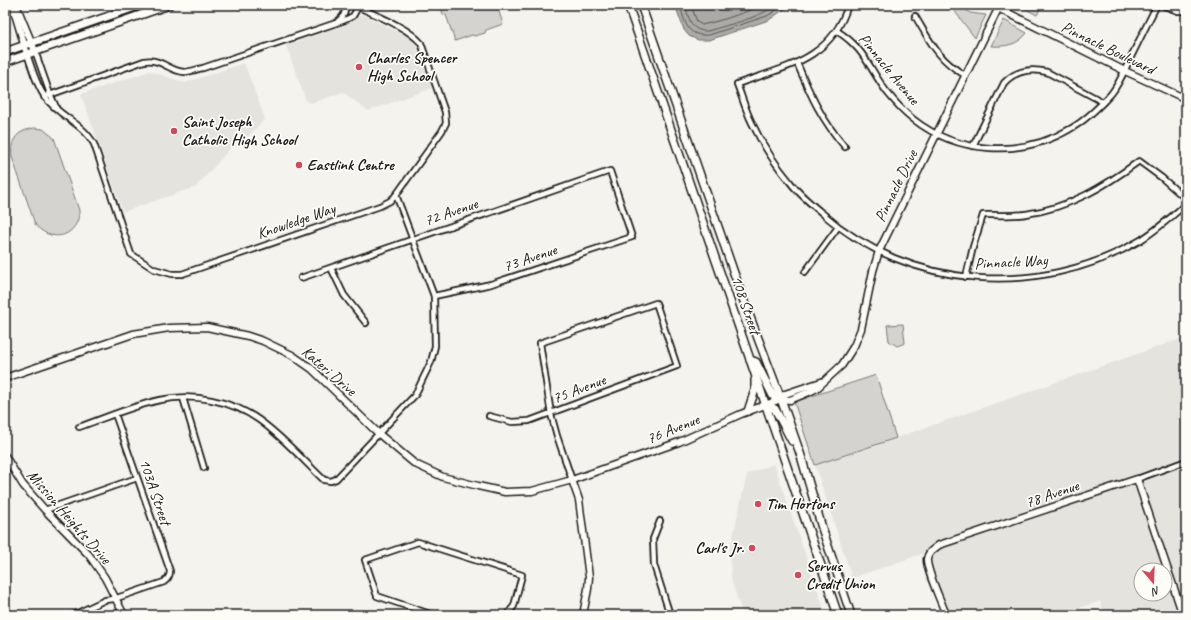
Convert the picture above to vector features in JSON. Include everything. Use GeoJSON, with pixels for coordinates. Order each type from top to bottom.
{"type":"FeatureCollection","features":[{"type":"Feature","properties":{"kind":"main road"},"geometry":{"type":"LineString","coordinates":[[5,52],[141,5]]}},
{"type":"Feature","properties":{"kind":"main road"},"geometry":{"type":"LineString","coordinates":[[5,62],[169,5]]}},
{"type":"Feature","properties":{"kind":"main road","name":"108 Street"},"geometry":{"type":"LineString","coordinates":[[628,5],[838,615]]}},
{"type":"Feature","properties":{"kind":"main road","name":"108 Street"},"geometry":{"type":"LineString","coordinates":[[641,5],[742,296],[781,399],[851,615]]}},
{"type":"Feature","properties":{"kind":"main road"},"geometry":{"type":"LineString","coordinates":[[750,360],[756,362],[773,396],[781,399]]}},
{"type":"Feature","properties":{"kind":"main road"},"geometry":{"type":"LineString","coordinates":[[748,411],[755,390],[755,382],[750,360]]}},
{"type":"Feature","properties":{"kind":"main road"},"geometry":{"type":"LineString","coordinates":[[766,405],[775,409],[805,470]]}},
{"type":"Feature","properties":{"kind":"street","name":"Knowledge Way"},"geometry":{"type":"LineString","coordinates":[[15,5],[32,43],[50,94],[57,109]]}},
{"type":"Feature","properties":{"kind":"street","name":"Knowledge Way"},"geometry":{"type":"LineString","coordinates":[[15,5],[15,14],[24,45],[44,97],[89,135],[94,144],[131,254],[154,269],[172,274],[182,274],[380,206],[390,201],[396,195],[442,131],[446,123],[445,112],[424,50],[416,36],[356,6],[352,16],[336,23],[190,72],[175,70],[151,60],[144,61],[44,97]]}},
{"type":"Feature","properties":{"kind":"street"},"geometry":{"type":"LineString","coordinates":[[336,23],[345,13],[343,5]]}},
{"type":"Feature","properties":{"kind":"street"},"geometry":{"type":"LineString","coordinates":[[845,147],[819,111],[797,62],[817,52],[829,41],[837,31],[848,5]]}},
{"type":"Feature","properties":{"kind":"street","name":"Pinnacle Boulevard"},"geometry":{"type":"LineString","coordinates":[[992,5],[1000,7],[1125,71],[1186,99]]}},
{"type":"Feature","properties":{"kind":"street","name":"Pinnacle Avenue"},"geometry":{"type":"LineString","coordinates":[[837,31],[848,38],[862,53],[886,91],[914,120],[936,134],[950,140],[973,146],[1015,148],[1046,140],[1070,129],[1103,102],[1111,93],[1125,71],[1157,5]]}},
{"type":"Feature","properties":{"kind":"street"},"geometry":{"type":"LineString","coordinates":[[1162,5],[1178,11],[1186,11]]}},
{"type":"Feature","properties":{"kind":"street","name":"Pinnacle Drive"},"geometry":{"type":"LineString","coordinates":[[781,399],[785,394],[827,379],[842,365],[851,352],[858,339],[879,251],[1000,7]]}},
{"type":"Feature","properties":{"kind":"street"},"geometry":{"type":"LineString","coordinates":[[915,16],[942,58],[965,75]]}},
{"type":"Feature","properties":{"kind":"street","name":"Pinnacle Way"},"geometry":{"type":"LineString","coordinates":[[797,62],[737,84],[752,124],[790,183],[838,227],[879,251],[906,263],[929,270],[966,277],[989,279],[1021,278],[1054,274],[1104,259],[1140,241],[1172,217],[1186,204]]}},
{"type":"Feature","properties":{"kind":"street"},"geometry":{"type":"LineString","coordinates":[[973,146],[1004,83],[1010,77],[1027,70],[1047,72],[1103,102]]}},
{"type":"Feature","properties":{"kind":"street"},"geometry":{"type":"LineString","coordinates":[[966,277],[982,215],[1025,214],[1069,203],[1104,186],[1138,162],[1162,178],[1186,199]]}},
{"type":"Feature","properties":{"kind":"street","name":"72 Avenue"},"geometry":{"type":"LineString","coordinates":[[301,278],[610,171],[632,237]]}},
{"type":"Feature","properties":{"kind":"street"},"geometry":{"type":"LineString","coordinates":[[78,427],[154,402],[183,398],[204,399],[220,402],[257,418],[324,480],[331,481],[336,479],[415,395],[431,362],[435,346],[434,296],[396,195]]}},
{"type":"Feature","properties":{"kind":"street"},"geometry":{"type":"LineString","coordinates":[[805,272],[838,227]]}},
{"type":"Feature","properties":{"kind":"street","name":"73 Avenue"},"geometry":{"type":"LineString","coordinates":[[434,296],[492,284],[632,237]]}},
{"type":"Feature","properties":{"kind":"street"},"geometry":{"type":"LineString","coordinates":[[331,268],[344,295],[366,324]]}},
{"type":"Feature","properties":{"kind":"street","name":"75 Avenue"},"geometry":{"type":"LineString","coordinates":[[489,416],[512,422],[529,421],[551,414],[677,366],[656,303],[540,343],[551,414]]}},
{"type":"Feature","properties":{"kind":"street","name":"Kateri Drive"},"geometry":{"type":"LineString","coordinates":[[5,378],[133,334],[169,328],[207,327],[263,340],[292,355],[312,369],[379,434],[415,464],[443,477],[505,492],[532,491],[572,480]]}},
{"type":"Feature","properties":{"kind":"street"},"geometry":{"type":"LineString","coordinates":[[183,398],[204,468]]}},
{"type":"Feature","properties":{"kind":"street","name":"76 Avenue"},"geometry":{"type":"LineString","coordinates":[[572,480],[679,442],[748,411],[781,399]]}},
{"type":"Feature","properties":{"kind":"street","name":"103A Street"},"geometry":{"type":"LineString","coordinates":[[114,599],[164,582],[169,578],[170,571],[115,414]]}},
{"type":"Feature","properties":{"kind":"street"},"geometry":{"type":"LineString","coordinates":[[551,414],[579,500],[589,577],[583,615]]}},
{"type":"Feature","properties":{"kind":"street","name":"Mission Heights Drive"},"geometry":{"type":"LineString","coordinates":[[5,456],[23,485],[89,555],[105,578],[114,599],[124,615]]}},
{"type":"Feature","properties":{"kind":"street","name":"78 Avenue"},"geometry":{"type":"LineString","coordinates":[[946,615],[929,569],[927,558],[931,551],[939,546],[1186,461]]}},
{"type":"Feature","properties":{"kind":"street"},"geometry":{"type":"LineString","coordinates":[[45,510],[137,478]]}},
{"type":"Feature","properties":{"kind":"street"},"geometry":{"type":"LineString","coordinates":[[1137,479],[1183,615]]}},
{"type":"Feature","properties":{"kind":"street"},"geometry":{"type":"LineString","coordinates":[[660,521],[653,539],[654,565],[670,615]]}},
{"type":"Feature","properties":{"kind":"street"},"geometry":{"type":"LineString","coordinates":[[433,615],[377,596],[365,560],[418,542],[522,575],[514,606],[507,615]]}},
{"type":"Feature","properties":{"kind":"street"},"geometry":{"type":"LineString","coordinates":[[73,615],[105,600],[114,599]]}},
{"type":"Feature","properties":{"kind":"shaded area"},"geometry":{"type":"Polygon","coordinates":[[[440,5],[497,5],[503,24],[486,30],[485,33],[475,36],[472,35],[455,41],[446,15],[443,14],[440,5]]]}},
{"type":"Feature","properties":{"kind":"shaded area"},"geometry":{"type":"Polygon","coordinates":[[[950,5],[959,5],[970,13],[986,15],[975,38],[950,5]]]}},
{"type":"Feature","properties":{"kind":"shaded area"},"geometry":{"type":"Polygon","coordinates":[[[1018,5],[1042,5],[1037,15],[1018,5]]]}},
{"type":"Feature","properties":{"kind":"shaded area","name":"Charles Spencer High School"},"geometry":{"type":"Polygon","coordinates":[[[362,14],[414,40],[432,88],[368,111],[343,92],[312,103],[306,101],[286,45],[348,24],[362,14]]]}},
{"type":"Feature","properties":{"kind":"shaded area"},"geometry":{"type":"Polygon","coordinates":[[[1004,20],[1027,33],[1015,43],[1001,46],[991,46],[1004,20]]]}},
{"type":"Feature","properties":{"kind":"shaded area","name":"Saint Joseph Catholic High School"},"geometry":{"type":"Polygon","coordinates":[[[244,63],[265,119],[243,142],[231,146],[195,188],[123,212],[81,94],[150,71],[185,83],[244,63]]]}},
{"type":"Feature","properties":{"kind":"shaded area"},"geometry":{"type":"Polygon","coordinates":[[[34,128],[43,129],[54,138],[79,210],[75,226],[70,231],[58,236],[46,233],[35,224],[12,157],[12,145],[16,137],[23,131],[34,128]]]}},
{"type":"Feature","properties":{"kind":"shaded area"},"geometry":{"type":"Polygon","coordinates":[[[903,324],[905,343],[897,346],[889,341],[887,325],[903,324]]]}},
{"type":"Feature","properties":{"kind":"shaded area"},"geometry":{"type":"Polygon","coordinates":[[[1186,337],[1186,615],[1105,615],[1100,601],[1058,615],[946,615],[929,569],[930,551],[852,578],[815,465],[1186,337]]]}},
{"type":"Feature","properties":{"kind":"shaded area"},"geometry":{"type":"Polygon","coordinates":[[[876,375],[896,438],[815,465],[794,402],[876,375]]]}},
{"type":"Feature","properties":{"kind":"shaded area"},"geometry":{"type":"Polygon","coordinates":[[[774,464],[826,615],[743,615],[732,583],[729,554],[747,474],[774,464]]]}},
{"type":"Feature","properties":{"kind":"water"},"geometry":{"type":"Polygon","coordinates":[[[675,5],[790,5],[769,20],[709,40],[698,40],[689,36],[684,30],[675,5]]]}},
{"type":"Feature","properties":{"kind":"place","name":"Charles Spencer High School"},"geometry":{"type":"Point","coordinates":[359,67]}},
{"type":"Feature","properties":{"kind":"place","name":"Saint Joseph Catholic High School"},"geometry":{"type":"Point","coordinates":[174,131]}},
{"type":"Feature","properties":{"kind":"place","name":"Eastlink Centre"},"geometry":{"type":"Point","coordinates":[299,165]}},
{"type":"Feature","properties":{"kind":"place","name":"Tim Hortons"},"geometry":{"type":"Point","coordinates":[758,504]}},
{"type":"Feature","properties":{"kind":"place","name":"Carl's Jr."},"geometry":{"type":"Point","coordinates":[752,548]}},
{"type":"Feature","properties":{"kind":"place","name":"Servus Credit Union"},"geometry":{"type":"Point","coordinates":[798,575]}}]}
